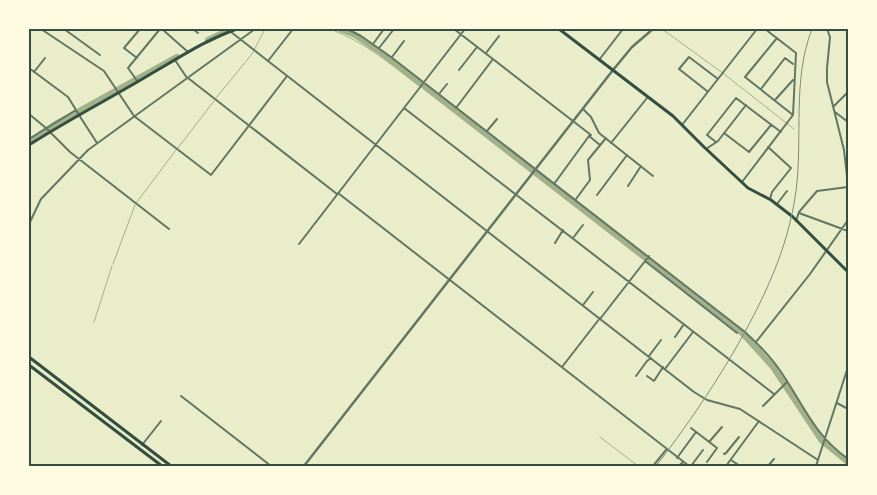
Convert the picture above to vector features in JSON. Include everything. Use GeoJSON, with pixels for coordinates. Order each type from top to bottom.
{"type":"FeatureCollection","features":[{"type":"Feature","properties":{"kind":"main road"},"geometry":{"type":"LineString","coordinates":[[29,145],[78,113],[137,80],[230,31],[238,29]]}},
{"type":"Feature","properties":{"kind":"main road"},"geometry":{"type":"LineString","coordinates":[[559,29],[648,96],[751,190],[770,199],[796,221],[848,272]]}},
{"type":"Feature","properties":{"kind":"main road"},"geometry":{"type":"LineString","coordinates":[[29,358],[171,466]]}},
{"type":"Feature","properties":{"kind":"main road"},"geometry":{"type":"LineString","coordinates":[[29,365],[162,466]]}},
{"type":"Feature","properties":{"kind":"street"},"geometry":{"type":"LineString","coordinates":[[41,29],[104,71],[134,116],[211,175],[287,76]]}},
{"type":"Feature","properties":{"kind":"street"},"geometry":{"type":"LineString","coordinates":[[64,29],[100,55]]}},
{"type":"Feature","properties":{"kind":"street"},"geometry":{"type":"LineString","coordinates":[[137,58],[124,48],[140,29]]}},
{"type":"Feature","properties":{"kind":"street"},"geometry":{"type":"LineString","coordinates":[[137,80],[128,68],[161,29],[189,53]]}},
{"type":"Feature","properties":{"kind":"street"},"geometry":{"type":"LineString","coordinates":[[193,29],[198,33]]}},
{"type":"Feature","properties":{"kind":"street"},"geometry":{"type":"LineString","coordinates":[[29,224],[30,218],[41,199],[97,143],[255,29]]}},
{"type":"Feature","properties":{"kind":"street"},"geometry":{"type":"LineString","coordinates":[[268,62],[293,29]]}},
{"type":"Feature","properties":{"kind":"street"},"geometry":{"type":"LineString","coordinates":[[347,29],[391,57],[756,342],[774,363],[824,440],[848,459]]}},
{"type":"Feature","properties":{"kind":"street"},"geometry":{"type":"LineString","coordinates":[[373,44],[384,29]]}},
{"type":"Feature","properties":{"kind":"street"},"geometry":{"type":"LineString","coordinates":[[379,48],[394,29]]}},
{"type":"Feature","properties":{"kind":"street"},"geometry":{"type":"LineString","coordinates":[[454,29],[590,135],[600,145]]}},
{"type":"Feature","properties":{"kind":"street"},"geometry":{"type":"LineString","coordinates":[[299,244],[465,29]]}},
{"type":"Feature","properties":{"kind":"street"},"geometry":{"type":"LineString","coordinates":[[599,60],[623,29]]}},
{"type":"Feature","properties":{"kind":"street"},"geometry":{"type":"LineString","coordinates":[[304,466],[613,70],[632,47],[653,29]]}},
{"type":"Feature","properties":{"kind":"street"},"geometry":{"type":"LineString","coordinates":[[682,125],[757,29]]}},
{"type":"Feature","properties":{"kind":"street"},"geometry":{"type":"LineString","coordinates":[[742,182],[793,114],[796,53],[765,29]]}},
{"type":"Feature","properties":{"kind":"street"},"geometry":{"type":"LineString","coordinates":[[796,221],[799,213],[817,191],[848,186],[844,150],[827,75],[830,37],[827,29]]}},
{"type":"Feature","properties":{"kind":"street"},"geometry":{"type":"LineString","coordinates":[[230,31],[253,51],[376,144],[702,398],[740,409],[818,460]]}},
{"type":"Feature","properties":{"kind":"street"},"geometry":{"type":"LineString","coordinates":[[486,53],[499,36]]}},
{"type":"Feature","properties":{"kind":"street"},"geometry":{"type":"LineString","coordinates":[[777,38],[746,77],[793,114]]}},
{"type":"Feature","properties":{"kind":"street"},"geometry":{"type":"LineString","coordinates":[[391,57],[404,41]]}},
{"type":"Feature","properties":{"kind":"street"},"geometry":{"type":"LineString","coordinates":[[459,70],[477,47]]}},
{"type":"Feature","properties":{"kind":"street"},"geometry":{"type":"LineString","coordinates":[[708,92],[679,69],[689,57],[718,79]]}},
{"type":"Feature","properties":{"kind":"street"},"geometry":{"type":"LineString","coordinates":[[34,72],[45,58]]}},
{"type":"Feature","properties":{"kind":"street"},"geometry":{"type":"LineString","coordinates":[[761,89],[785,58],[794,64]]}},
{"type":"Feature","properties":{"kind":"street"},"geometry":{"type":"LineString","coordinates":[[456,108],[493,59]]}},
{"type":"Feature","properties":{"kind":"street"},"geometry":{"type":"LineString","coordinates":[[176,60],[188,78],[562,367],[666,450],[690,466],[704,450]]}},
{"type":"Feature","properties":{"kind":"street"},"geometry":{"type":"LineString","coordinates":[[29,68],[68,97],[97,143]]}},
{"type":"Feature","properties":{"kind":"street"},"geometry":{"type":"LineString","coordinates":[[775,100],[790,81],[794,80]]}},
{"type":"Feature","properties":{"kind":"street"},"geometry":{"type":"LineString","coordinates":[[439,94],[447,84]]}},
{"type":"Feature","properties":{"kind":"street"},"geometry":{"type":"LineString","coordinates":[[834,107],[848,92]]}},
{"type":"Feature","properties":{"kind":"street"},"geometry":{"type":"LineString","coordinates":[[611,143],[648,96]]}},
{"type":"Feature","properties":{"kind":"street"},"geometry":{"type":"LineString","coordinates":[[716,142],[708,135],[736,98],[780,132]]}},
{"type":"Feature","properties":{"kind":"street"},"geometry":{"type":"LineString","coordinates":[[706,149],[716,142],[746,105]]}},
{"type":"Feature","properties":{"kind":"street"},"geometry":{"type":"LineString","coordinates":[[404,108],[774,394]]}},
{"type":"Feature","properties":{"kind":"street"},"geometry":{"type":"LineString","coordinates":[[583,109],[591,117],[599,133],[653,176]]}},
{"type":"Feature","properties":{"kind":"street"},"geometry":{"type":"LineString","coordinates":[[835,112],[848,122]]}},
{"type":"Feature","properties":{"kind":"street"},"geometry":{"type":"LineString","coordinates":[[29,139],[78,113]]}},
{"type":"Feature","properties":{"kind":"street"},"geometry":{"type":"LineString","coordinates":[[29,114],[47,128],[79,159],[169,229]]}},
{"type":"Feature","properties":{"kind":"street"},"geometry":{"type":"LineString","coordinates":[[487,132],[497,119]]}},
{"type":"Feature","properties":{"kind":"street"},"geometry":{"type":"LineString","coordinates":[[724,132],[749,152],[771,125]]}},
{"type":"Feature","properties":{"kind":"street"},"geometry":{"type":"LineString","coordinates":[[554,184],[590,136]]}},
{"type":"Feature","properties":{"kind":"street"},"geometry":{"type":"LineString","coordinates":[[575,200],[590,180],[588,160],[606,138]]}},
{"type":"Feature","properties":{"kind":"street"},"geometry":{"type":"LineString","coordinates":[[768,147],[791,168],[772,192],[770,199]]}},
{"type":"Feature","properties":{"kind":"street"},"geometry":{"type":"LineString","coordinates":[[597,194],[627,155]]}},
{"type":"Feature","properties":{"kind":"street"},"geometry":{"type":"LineString","coordinates":[[628,186],[642,166]]}},
{"type":"Feature","properties":{"kind":"street"},"geometry":{"type":"LineString","coordinates":[[776,204],[787,191]]}},
{"type":"Feature","properties":{"kind":"street"},"geometry":{"type":"LineString","coordinates":[[799,213],[848,231]]}},
{"type":"Feature","properties":{"kind":"street"},"geometry":{"type":"LineString","coordinates":[[756,342],[827,251],[848,220]]}},
{"type":"Feature","properties":{"kind":"street"},"geometry":{"type":"LineString","coordinates":[[573,238],[583,225]]}},
{"type":"Feature","properties":{"kind":"street"},"geometry":{"type":"LineString","coordinates":[[555,243],[563,230]]}},
{"type":"Feature","properties":{"kind":"street"},"geometry":{"type":"LineString","coordinates":[[562,367],[648,257]]}},
{"type":"Feature","properties":{"kind":"street"},"geometry":{"type":"LineString","coordinates":[[646,261],[737,333]]}},
{"type":"Feature","properties":{"kind":"street"},"geometry":{"type":"LineString","coordinates":[[583,306],[593,292]]}},
{"type":"Feature","properties":{"kind":"street"},"geometry":{"type":"LineString","coordinates":[[675,337],[684,324]]}},
{"type":"Feature","properties":{"kind":"street"},"geometry":{"type":"LineString","coordinates":[[647,376],[654,381],[693,332]]}},
{"type":"Feature","properties":{"kind":"street"},"geometry":{"type":"LineString","coordinates":[[636,376],[661,340]]}},
{"type":"Feature","properties":{"kind":"street"},"geometry":{"type":"LineString","coordinates":[[816,466],[848,366]]}},
{"type":"Feature","properties":{"kind":"street"},"geometry":{"type":"LineString","coordinates":[[763,406],[786,383]]}},
{"type":"Feature","properties":{"kind":"street"},"geometry":{"type":"LineString","coordinates":[[181,396],[271,466]]}},
{"type":"Feature","properties":{"kind":"street"},"geometry":{"type":"LineString","coordinates":[[836,403],[848,409]]}},
{"type":"Feature","properties":{"kind":"street"},"geometry":{"type":"LineString","coordinates":[[142,445],[161,421]]}},
{"type":"Feature","properties":{"kind":"street"},"geometry":{"type":"LineString","coordinates":[[726,466],[759,421]]}},
{"type":"Feature","properties":{"kind":"street"},"geometry":{"type":"LineString","coordinates":[[710,442],[722,427]]}},
{"type":"Feature","properties":{"kind":"street"},"geometry":{"type":"LineString","coordinates":[[691,428],[717,448],[707,462]]}},
{"type":"Feature","properties":{"kind":"street"},"geometry":{"type":"LineString","coordinates":[[677,458],[696,432]]}},
{"type":"Feature","properties":{"kind":"street"},"geometry":{"type":"LineString","coordinates":[[739,437],[724,453],[740,466]]}},
{"type":"Feature","properties":{"kind":"street"},"geometry":{"type":"LineString","coordinates":[[653,466],[666,450]]}},
{"type":"Feature","properties":{"kind":"street"},"geometry":{"type":"LineString","coordinates":[[768,466],[774,459]]}},
{"type":"Feature","properties":{"kind":"street"},"geometry":{"type":"LineString","coordinates":[[680,466],[683,462]]}},
{"type":"Feature","properties":{"kind":"waterway"},"geometry":{"type":"LineString","coordinates":[[208,40],[231,29]]}},
{"type":"Feature","properties":{"kind":"waterway"},"geometry":{"type":"LineString","coordinates":[[216,98],[252,54],[264,31],[263,29]]}},
{"type":"Feature","properties":{"kind":"waterway"},"geometry":{"type":"LineString","coordinates":[[330,29],[366,47],[419,86]]}},
{"type":"Feature","properties":{"kind":"waterway"},"geometry":{"type":"LineString","coordinates":[[340,29],[355,35],[380,52],[742,333],[773,367],[822,441],[848,462]]}},
{"type":"Feature","properties":{"kind":"waterway"},"geometry":{"type":"LineString","coordinates":[[662,29],[724,74],[794,129]]}},
{"type":"Feature","properties":{"kind":"waterway"},"geometry":{"type":"LineString","coordinates":[[29,142],[54,125],[177,57]]}},
{"type":"Feature","properties":{"kind":"waterway"},"geometry":{"type":"LineString","coordinates":[[178,148],[214,101]]}},
{"type":"Feature","properties":{"kind":"waterway"},"geometry":{"type":"LineString","coordinates":[[137,202],[176,150]]}},
{"type":"Feature","properties":{"kind":"waterway"},"geometry":{"type":"LineString","coordinates":[[113,264],[135,205]]}},
{"type":"Feature","properties":{"kind":"waterway"},"geometry":{"type":"LineString","coordinates":[[94,322],[112,266]]}},
{"type":"Feature","properties":{"kind":"waterway"},"geometry":{"type":"LineString","coordinates":[[600,437],[638,466]]}},
{"type":"Feature","properties":{"kind":"railway"},"geometry":{"type":"LineString","coordinates":[[656,466],[677,439],[733,353],[773,275],[787,234],[796,191],[800,88],[806,48],[812,29]]}}]}
